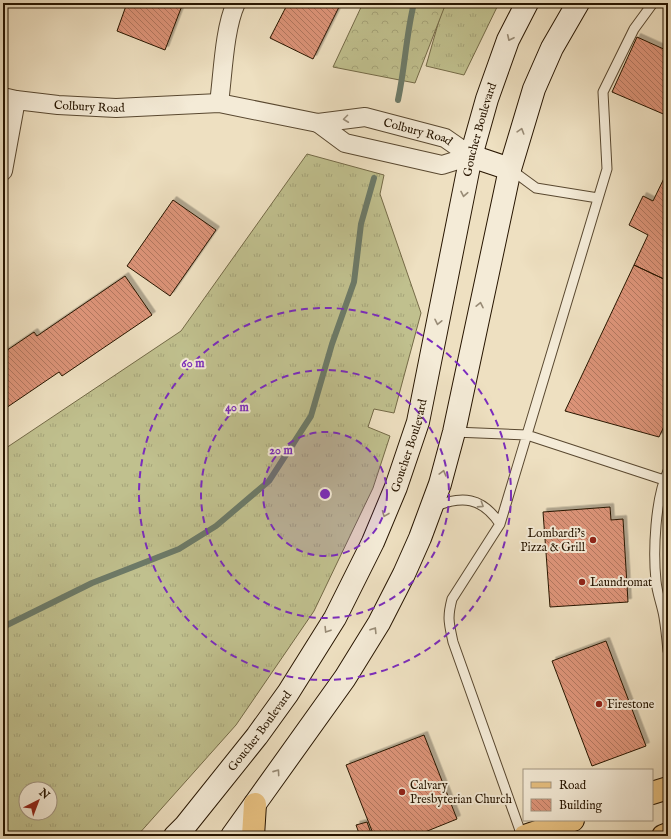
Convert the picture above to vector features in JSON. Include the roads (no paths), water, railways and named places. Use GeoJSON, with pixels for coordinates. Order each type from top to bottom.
{"type":"FeatureCollection","features":[{"type":"Feature","properties":{"kind":"main road","name":"Goucher Boulevard"},"geometry":{"type":"LineString","coordinates":[[175,836],[185,826],[252,742],[288,693],[335,618],[373,542],[396,487],[418,422],[471,156],[487,99],[508,40],[527,3]]}},
{"type":"Feature","properties":{"kind":"main road"},"geometry":{"type":"LineString","coordinates":[[232,836],[345,678],[379,623],[404,574],[420,538],[440,484],[454,432],[510,169],[534,89],[552,48],[578,3]]}},
{"type":"Feature","properties":{"kind":"main road"},"geometry":{"type":"LineString","coordinates":[[471,156],[510,169]]}},
{"type":"Feature","properties":{"kind":"main road"},"geometry":{"type":"LineString","coordinates":[[653,793],[668,788]]}},
{"type":"Feature","properties":{"kind":"main road"},"geometry":{"type":"LineString","coordinates":[[253,836],[255,804]]}},
{"type":"Feature","properties":{"kind":"main road"},"geometry":{"type":"LineString","coordinates":[[526,836],[570,821]]}},
{"type":"Feature","properties":{"kind":"main road"},"geometry":{"type":"LineString","coordinates":[[663,836],[668,834]]}},
{"type":"Feature","properties":{"kind":"street"},"geometry":{"type":"LineString","coordinates":[[220,103],[230,20],[236,3]]}},
{"type":"Feature","properties":{"kind":"street"},"geometry":{"type":"LineString","coordinates":[[3,171],[10,99]]}},
{"type":"Feature","properties":{"kind":"street","name":"Colbury Road"},"geometry":{"type":"LineString","coordinates":[[10,99],[58,105],[116,108],[220,103],[318,122],[365,117],[445,138],[471,156]]}},
{"type":"Feature","properties":{"kind":"street","name":"Colbury Road"},"geometry":{"type":"LineString","coordinates":[[318,122],[345,143],[442,165],[471,156]]}},
{"type":"Feature","properties":{"kind":"lane"},"geometry":{"type":"LineString","coordinates":[[522,836],[453,642],[448,614],[452,599],[500,524],[607,169],[603,92],[634,29],[653,3]]}},
{"type":"Feature","properties":{"kind":"lane"},"geometry":{"type":"LineString","coordinates":[[510,169],[536,188],[598,198]]}},
{"type":"Feature","properties":{"kind":"lane"},"geometry":{"type":"LineString","coordinates":[[454,432],[527,435],[666,475],[658,510],[655,545],[656,582],[666,620],[668,651]]}},
{"type":"Feature","properties":{"kind":"lane"},"geometry":{"type":"LineString","coordinates":[[431,509],[447,502],[470,500],[479,503],[489,511],[500,524]]}},
{"type":"Feature","properties":{"kind":"waterway"},"geometry":{"type":"LineString","coordinates":[[398,100],[414,3]]}},
{"type":"Feature","properties":{"kind":"waterway"},"geometry":{"type":"LineString","coordinates":[[3,627],[92,583],[179,549],[216,526],[269,481],[311,416],[332,344],[354,282],[361,224],[374,178]]}},
{"type":"Feature","properties":{"kind":"place","name":"Lombardi’s Pizza & Grill"},"geometry":{"type":"Point","coordinates":[593,540]}},
{"type":"Feature","properties":{"kind":"place","name":"Laundromat"},"geometry":{"type":"Point","coordinates":[582,582]}},
{"type":"Feature","properties":{"kind":"place","name":"Firestone"},"geometry":{"type":"Point","coordinates":[599,704]}},
{"type":"Feature","properties":{"kind":"place","name":"Calvary Presbyterian Church"},"geometry":{"type":"Point","coordinates":[402,792]}}]}
